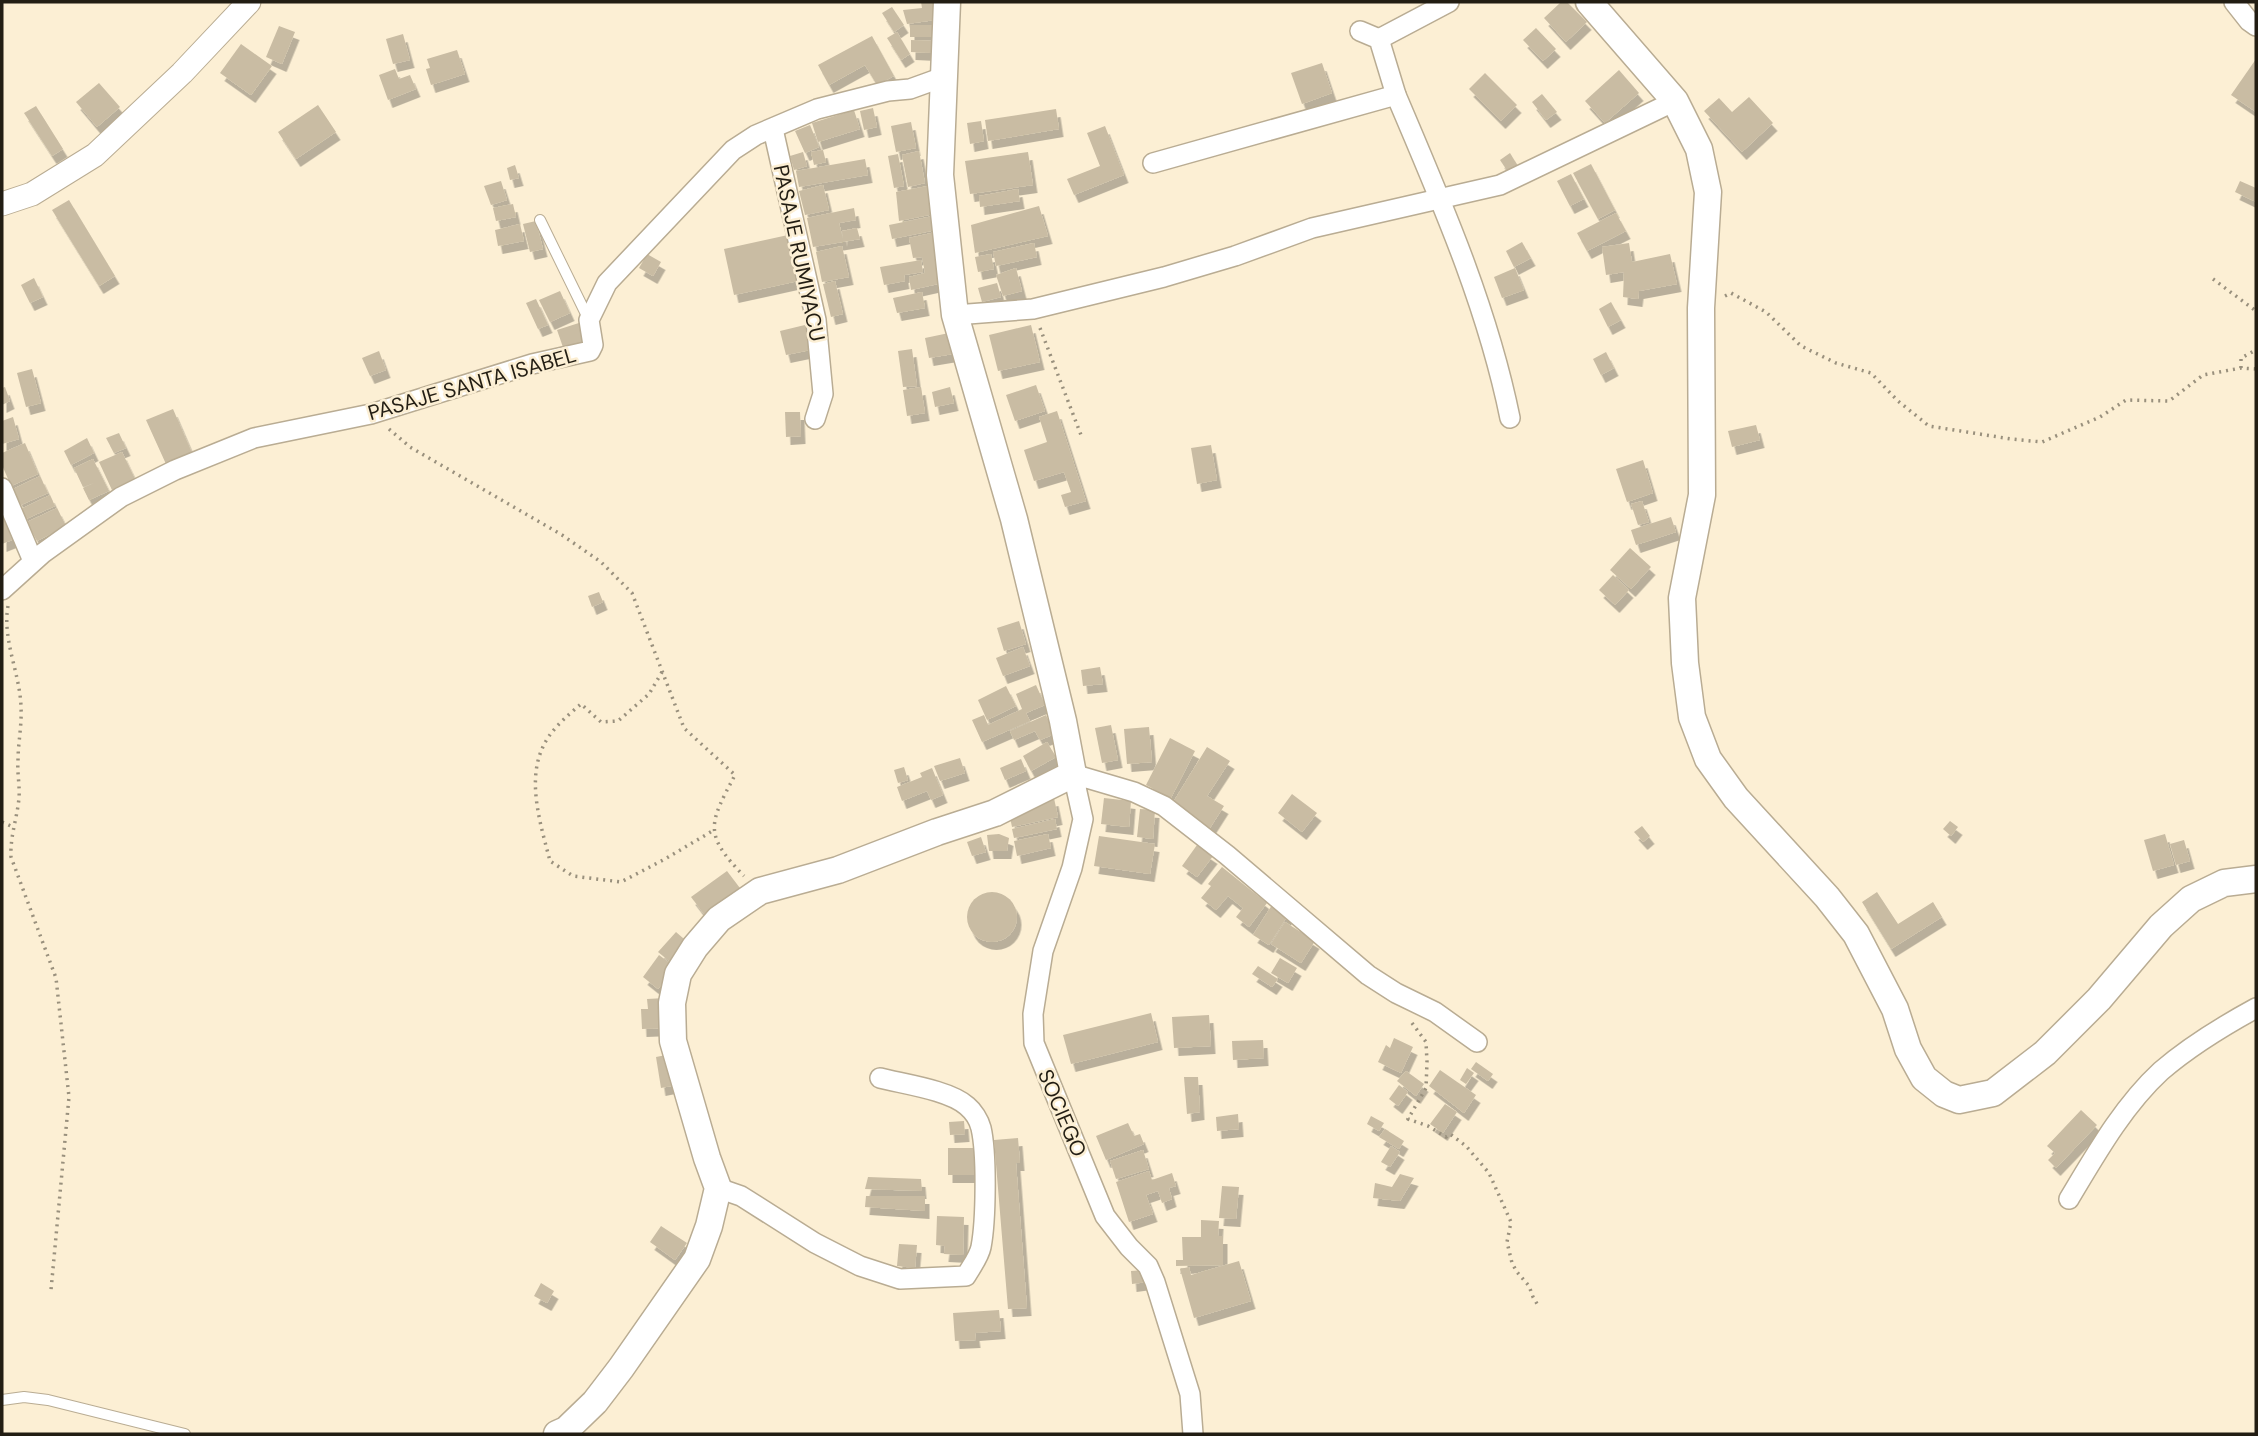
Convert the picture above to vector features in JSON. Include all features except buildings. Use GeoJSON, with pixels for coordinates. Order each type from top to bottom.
{"type":"FeatureCollection","features":[{"type":"Feature","properties":{"kind":"main road"},"geometry":{"type":"LineString","coordinates":[[557,1434],[566,1430],[595,1402],[696,1259],[709,1226],[718,1188],[673,1041],[672,1003],[678,974],[695,947],[719,919],[760,891],[838,870],[995,813],[1073,774],[1063,721],[1014,519],[955,315],[940,175],[947,2]]}},
{"type":"Feature","properties":{"kind":"main road"},"geometry":{"type":"LineString","coordinates":[[1589,2],[1675,101],[1699,149],[1708,192],[1701,308],[1702,495],[1682,598],[1685,663],[1692,717],[1708,759],[1736,798],[1827,897],[1856,934],[1895,1009],[1908,1049],[1923,1077],[1944,1094],[1959,1100],[1993,1093],[2045,1053],[2099,999],[2161,926],[2191,900],[2224,883],[2256,879]]}},
{"type":"Feature","properties":{"kind":"street"},"geometry":{"type":"LineString","coordinates":[[2,204],[32,194],[95,155],[182,73],[249,2]]}},
{"type":"Feature","properties":{"kind":"street"},"geometry":{"type":"LineString","coordinates":[[1360,31],[1379,38],[1450,2]]}},
{"type":"Feature","properties":{"kind":"street"},"geometry":{"type":"LineString","coordinates":[[2234,2],[2256,26]]}},
{"type":"Feature","properties":{"kind":"street"},"geometry":{"type":"LineString","coordinates":[[1379,38],[1396,95],[1455,236],[1485,321],[1501,374],[1510,418]]}},
{"type":"Feature","properties":{"kind":"street","name":"PASAJE SANTA ISABEL"},"geometry":{"type":"LineString","coordinates":[[2,590],[33,561],[121,497],[175,470],[254,438],[371,414],[519,368],[590,351],[593,345],[589,320],[607,283],[733,150],[756,135],[817,109],[888,91],[910,89],[946,76]]}},
{"type":"Feature","properties":{"kind":"street"},"geometry":{"type":"LineString","coordinates":[[1153,163],[1396,95]]}},
{"type":"Feature","properties":{"kind":"street"},"geometry":{"type":"LineString","coordinates":[[955,315],[1033,309],[1164,277],[1235,256],[1312,228],[1500,185],[1675,101]]}},
{"type":"Feature","properties":{"kind":"street","name":"PASAJE RUMIYACU"},"geometry":{"type":"LineString","coordinates":[[773,129],[817,320],[823,394],[815,419]]}},
{"type":"Feature","properties":{"kind":"street"},"geometry":{"type":"LineString","coordinates":[[2,488],[33,561]]}},
{"type":"Feature","properties":{"kind":"street"},"geometry":{"type":"LineString","coordinates":[[1073,774],[1134,792],[1164,806],[1227,855],[1368,975],[1396,993],[1435,1012],[1477,1042]]}},
{"type":"Feature","properties":{"kind":"street","name":"SOCIEGO"},"geometry":{"type":"LineString","coordinates":[[1073,774],[1083,819],[1072,868],[1043,951],[1033,1014],[1034,1043],[1105,1216],[1148,1266],[1155,1282],[1190,1394],[1193,1434]]}},
{"type":"Feature","properties":{"kind":"street"},"geometry":{"type":"LineString","coordinates":[[2070,1199],[2116,1123],[2160,1072],[2201,1041],[2256,1008]]}},
{"type":"Feature","properties":{"kind":"street"},"geometry":{"type":"LineString","coordinates":[[718,1188],[741,1196],[816,1243],[860,1266],[901,1279],[966,1276],[981,1249],[984,1153],[981,1126],[975,1114],[965,1104],[947,1096],[880,1078]]}},
{"type":"Feature","properties":{"kind":"lane"},"geometry":{"type":"LineString","coordinates":[[540,220],[589,320]]}},
{"type":"Feature","properties":{"kind":"lane"},"geometry":{"type":"LineString","coordinates":[[2,1400],[24,1397],[48,1400],[185,1434]]}},
{"type":"Feature","properties":{"kind":"path"},"geometry":{"type":"LineString","coordinates":[[2213,279],[2256,311]]}},
{"type":"Feature","properties":{"kind":"path"},"geometry":{"type":"LineString","coordinates":[[1701,308],[1731,293],[1766,312],[1801,346],[1836,363],[1871,373],[1898,401],[1929,426],[2011,439],[2042,442],[2100,417],[2126,400],[2169,401],[2203,375],[2241,368],[2256,369]]}},
{"type":"Feature","properties":{"kind":"path"},"geometry":{"type":"LineString","coordinates":[[1033,309],[1081,435]]}},
{"type":"Feature","properties":{"kind":"path"},"geometry":{"type":"LineString","coordinates":[[2241,368],[2241,358],[2256,350]]}},
{"type":"Feature","properties":{"kind":"path"},"geometry":{"type":"LineString","coordinates":[[371,414],[410,447],[562,535],[601,562],[632,593],[684,728],[735,775],[716,810],[714,830],[722,854],[760,891]]}},
{"type":"Feature","properties":{"kind":"path"},"geometry":{"type":"LineString","coordinates":[[18,576],[9,597],[6,617],[7,635],[20,688],[21,708],[18,731],[19,801],[12,827],[11,857],[56,978],[69,1097],[51,1290]]}},
{"type":"Feature","properties":{"kind":"path"},"geometry":{"type":"LineString","coordinates":[[663,671],[649,694],[618,721],[601,722],[581,704],[563,719],[542,747],[536,771],[540,820],[550,861],[573,876],[621,882],[714,830]]}},
{"type":"Feature","properties":{"kind":"path"},"geometry":{"type":"LineString","coordinates":[[2,822],[12,827]]}},
{"type":"Feature","properties":{"kind":"path"},"geometry":{"type":"LineString","coordinates":[[1396,993],[1426,1042],[1426,1088],[1408,1119],[1428,1126],[1446,1137],[1450,1134],[1480,1160],[1489,1173],[1511,1222],[1507,1242],[1512,1263],[1529,1286],[1539,1307]]}}]}
